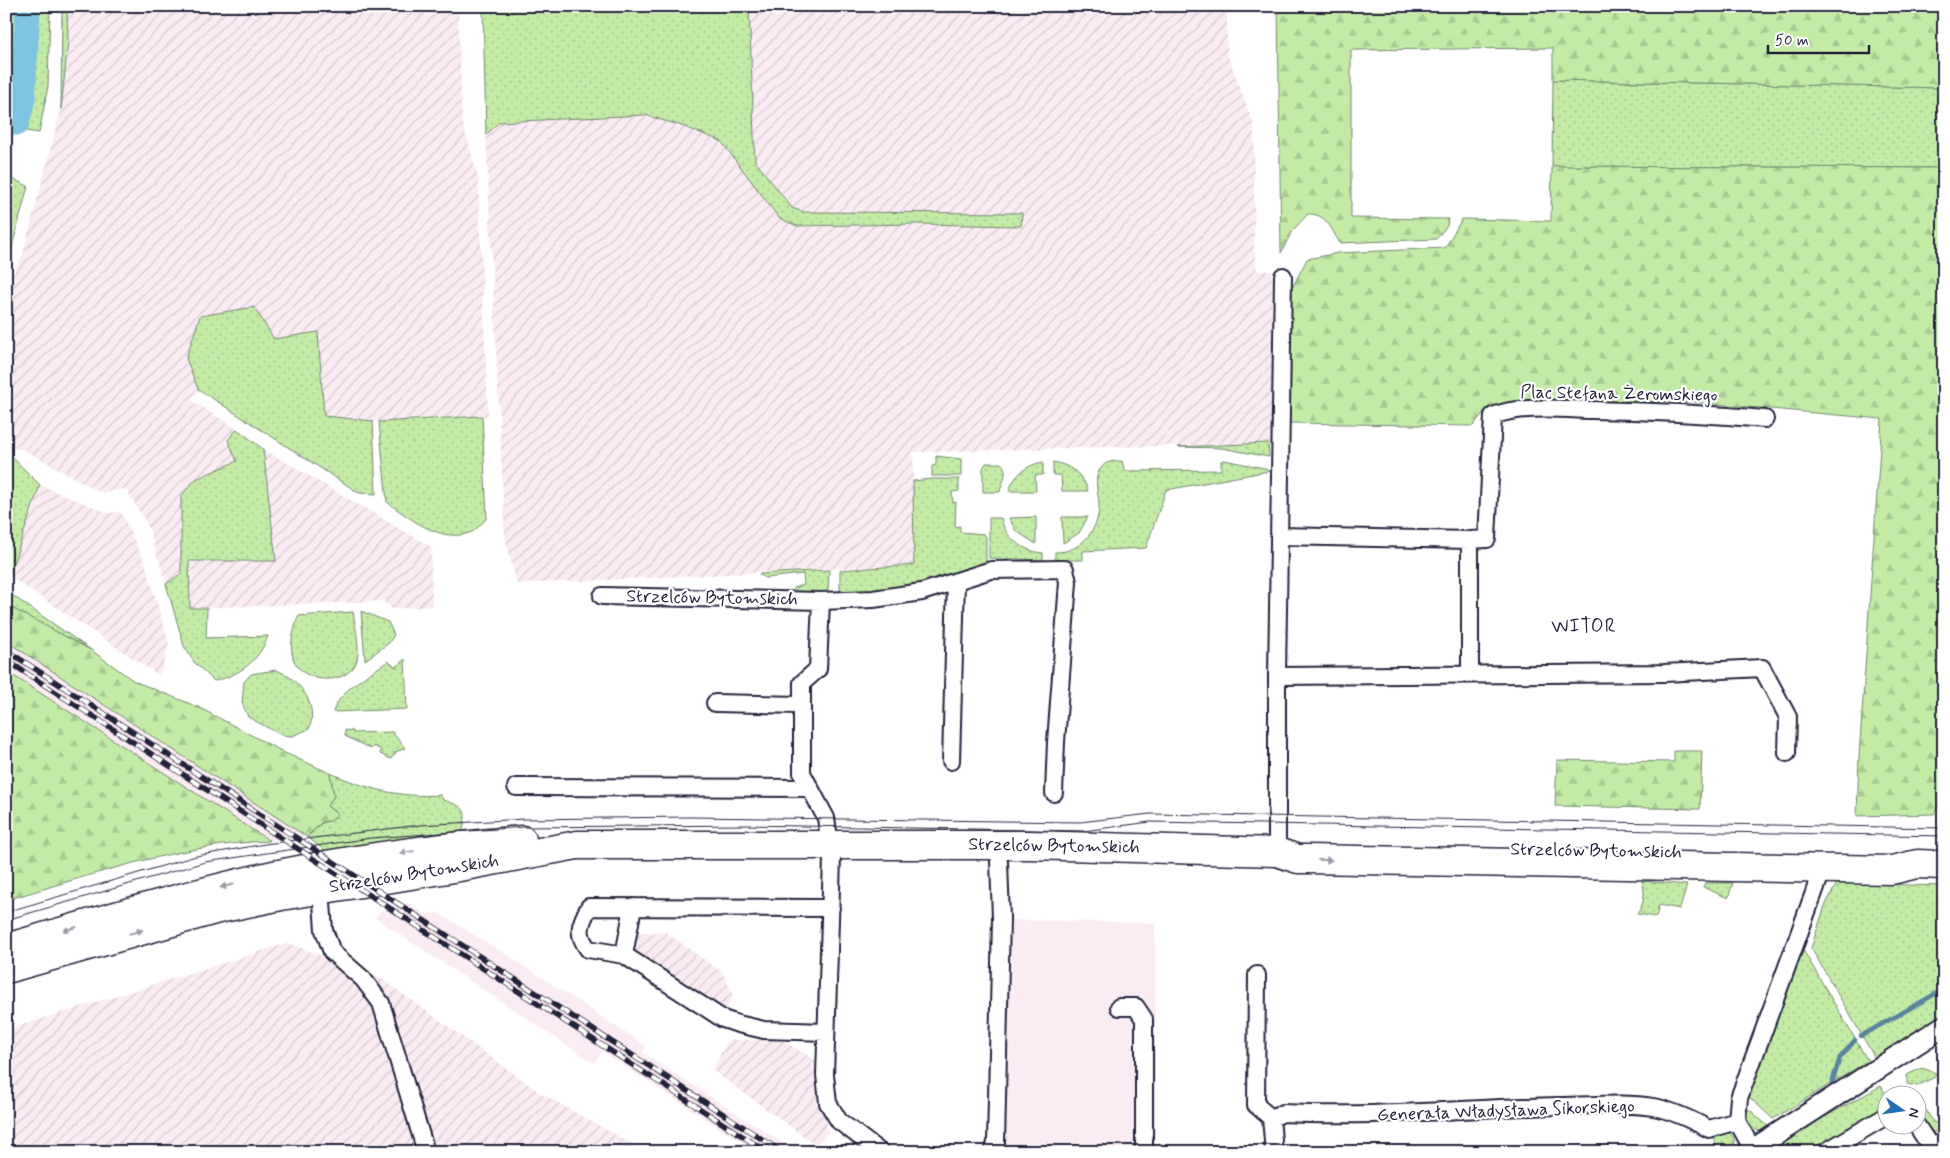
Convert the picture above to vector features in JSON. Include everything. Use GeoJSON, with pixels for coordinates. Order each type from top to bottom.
{"type":"FeatureCollection","features":[{"type":"Feature","properties":{"kind":"highway"},"geometry":{"type":"LineString","coordinates":[[6,948],[187,896],[275,875],[455,845],[547,839],[578,845]]}},
{"type":"Feature","properties":{"kind":"highway","name":"Strzelców Bytomskich"},"geometry":{"type":"LineString","coordinates":[[1277,852],[1298,842],[1390,843],[1450,849],[1893,857],[1917,864],[1944,865]]}},
{"type":"Feature","properties":{"kind":"highway","name":"Strzelców Bytomskich"},"geometry":{"type":"LineString","coordinates":[[6,969],[218,909],[321,889],[520,857],[578,845],[1029,845],[1277,852],[1298,859],[1892,870],[1917,864]]}},
{"type":"Feature","properties":{"kind":"street"},"geometry":{"type":"LineString","coordinates":[[1277,852],[1277,676],[1283,276]]}},
{"type":"Feature","properties":{"kind":"street","name":"Plac Stefana Żeromskiego"},"geometry":{"type":"LineString","coordinates":[[1279,536],[1487,539],[1493,416],[1503,412],[1582,409],[1691,413],[1765,420]]}},
{"type":"Feature","properties":{"kind":"street"},"geometry":{"type":"LineString","coordinates":[[1470,540],[1470,674]]}},
{"type":"Feature","properties":{"kind":"street","name":"Strzelców Bytomskich"},"geometry":{"type":"LineString","coordinates":[[602,596],[821,600],[873,599],[922,592],[991,570],[1065,569],[1068,582],[1054,794]]}},
{"type":"Feature","properties":{"kind":"street"},"geometry":{"type":"LineString","coordinates":[[951,761],[956,581]]}},
{"type":"Feature","properties":{"kind":"street","name":"Strzelców Bytomskich"},"geometry":{"type":"LineString","coordinates":[[821,600],[818,669],[802,684],[801,705],[802,773],[826,818],[830,844],[831,908],[825,1075],[828,1103],[839,1121],[880,1152]]}},
{"type":"Feature","properties":{"kind":"street"},"geometry":{"type":"LineString","coordinates":[[1277,676],[1664,673],[1762,668],[1788,717],[1787,753]]}},
{"type":"Feature","properties":{"kind":"street"},"geometry":{"type":"LineString","coordinates":[[715,703],[801,705]]}},
{"type":"Feature","properties":{"kind":"street"},"geometry":{"type":"LineString","coordinates":[[516,787],[810,788]]}},
{"type":"Feature","properties":{"kind":"street","name":"Strzelców Bytomskich"},"geometry":{"type":"LineString","coordinates":[[992,1152],[996,1143],[1001,918],[1000,862]]}},
{"type":"Feature","properties":{"kind":"street"},"geometry":{"type":"LineString","coordinates":[[1822,868],[1804,924],[1739,1098],[1737,1120],[1752,1151],[1859,1078],[1944,1026]]}},
{"type":"Feature","properties":{"kind":"street"},"geometry":{"type":"LineString","coordinates":[[321,889],[324,930],[332,952],[363,979],[381,1003],[426,1152]]}},
{"type":"Feature","properties":{"kind":"street"},"geometry":{"type":"LineString","coordinates":[[826,1032],[764,1030],[723,1019],[624,955],[588,949],[581,939],[581,923],[589,907],[831,908]]}},
{"type":"Feature","properties":{"kind":"street"},"geometry":{"type":"LineString","coordinates":[[624,955],[633,907]]}},
{"type":"Feature","properties":{"kind":"street"},"geometry":{"type":"LineString","coordinates":[[1257,974],[1256,1104],[1271,1118],[1274,1152]]}},
{"type":"Feature","properties":{"kind":"street"},"geometry":{"type":"LineString","coordinates":[[1119,1007],[1136,1007],[1144,1019],[1144,1152]]}},
{"type":"Feature","properties":{"kind":"street"},"geometry":{"type":"LineString","coordinates":[[1803,1117],[1882,1080],[1944,1042]]}},
{"type":"Feature","properties":{"kind":"street","name":"Generała Władysława Sikorskiego"},"geometry":{"type":"LineString","coordinates":[[1271,1118],[1283,1113],[1374,1115],[1514,1107],[1608,1106],[1655,1107],[1695,1121],[1710,1129],[1737,1120]]}},
{"type":"Feature","properties":{"kind":"street"},"geometry":{"type":"LineString","coordinates":[[1825,1152],[1878,1121]]}},
{"type":"Feature","properties":{"kind":"street"},"geometry":{"type":"LineString","coordinates":[[1926,1136],[1936,1146]]}},
{"type":"Feature","properties":{"kind":"shaded area"},"geometry":{"type":"Polygon","coordinates":[[[67,6],[458,6],[462,121],[478,176],[488,416],[379,422],[324,416],[318,332],[186,358],[198,389],[191,400],[237,429],[228,440],[237,461],[196,479],[181,496],[181,574],[166,584],[148,526],[126,489],[101,493],[25,450],[6,446],[6,290],[23,254],[61,110],[68,41],[67,6]]]}},
{"type":"Feature","properties":{"kind":"shaded area"},"geometry":{"type":"Polygon","coordinates":[[[749,6],[1227,6],[1227,53],[1254,126],[1254,248],[1257,271],[1272,271],[1273,443],[913,452],[914,565],[517,584],[505,538],[486,135],[499,122],[645,115],[682,126],[721,141],[779,218],[803,227],[916,224],[1021,226],[1022,214],[804,212],[792,208],[755,161],[749,6]]]}},
{"type":"Feature","properties":{"kind":"shaded area"},"geometry":{"type":"Polygon","coordinates":[[[263,449],[431,547],[432,606],[392,609],[383,601],[190,608],[189,561],[276,560],[263,449]]]}},
{"type":"Feature","properties":{"kind":"shaded area"},"geometry":{"type":"Polygon","coordinates":[[[40,485],[108,513],[121,512],[145,563],[169,643],[160,676],[9,576],[40,485]]]}},
{"type":"Feature","properties":{"kind":"shaded area"},"geometry":{"type":"Polygon","coordinates":[[[6,641],[307,837],[270,841],[6,671],[6,641]]]}},
{"type":"Feature","properties":{"kind":"shaded area"},"geometry":{"type":"Polygon","coordinates":[[[407,903],[425,914],[438,913],[510,957],[646,1046],[643,1053],[797,1152],[757,1152],[602,1052],[594,1063],[375,918],[381,911],[407,903]]]}},
{"type":"Feature","properties":{"kind":"shaded area"},"geometry":{"type":"Polygon","coordinates":[[[1010,920],[1155,923],[1155,1152],[1006,1152],[1010,920]]]}},
{"type":"Feature","properties":{"kind":"shaded area"},"geometry":{"type":"Polygon","coordinates":[[[665,932],[723,973],[733,996],[722,1016],[628,955],[634,933],[665,932]]]}},
{"type":"Feature","properties":{"kind":"shaded area"},"geometry":{"type":"Polygon","coordinates":[[[288,943],[382,979],[542,1094],[646,1152],[6,1152],[6,1030],[288,943]]]}},
{"type":"Feature","properties":{"kind":"shaded area"},"geometry":{"type":"Polygon","coordinates":[[[780,1039],[821,1064],[828,1133],[816,1145],[712,1070],[728,1040],[780,1039]]]}},
{"type":"Feature","properties":{"kind":"green space"},"geometry":{"type":"Polygon","coordinates":[[[11,6],[50,6],[48,86],[39,133],[6,128],[6,26],[9,25],[11,6]]]}},
{"type":"Feature","properties":{"kind":"green space"},"geometry":{"type":"Polygon","coordinates":[[[62,6],[67,6],[68,41],[61,110],[62,6]]]}},
{"type":"Feature","properties":{"kind":"green space"},"geometry":{"type":"Polygon","coordinates":[[[483,6],[749,6],[755,161],[792,208],[804,212],[1022,213],[1021,226],[916,224],[797,226],[779,218],[721,141],[682,126],[645,115],[499,122],[486,135],[483,6]]]}},
{"type":"Feature","properties":{"kind":"green space"},"geometry":{"type":"Polygon","coordinates":[[[1278,6],[1944,6],[1944,88],[1553,80],[1553,48],[1351,50],[1351,218],[1448,219],[1447,226],[1436,239],[1340,243],[1324,219],[1314,214],[1308,214],[1292,231],[1281,253],[1278,6]]]}},
{"type":"Feature","properties":{"kind":"green space"},"geometry":{"type":"Polygon","coordinates":[[[1553,80],[1944,88],[1944,168],[1552,166],[1553,80]]]}},
{"type":"Feature","properties":{"kind":"green space"},"geometry":{"type":"Polygon","coordinates":[[[1552,166],[1944,168],[1944,797],[1934,814],[1857,816],[1859,757],[1882,419],[1693,402],[1567,400],[1509,403],[1484,412],[1473,426],[1288,423],[1291,290],[1307,259],[1338,253],[1445,248],[1462,219],[1551,221],[1552,166]]]}},
{"type":"Feature","properties":{"kind":"green space"},"geometry":{"type":"Polygon","coordinates":[[[6,176],[28,186],[6,270],[6,176]]]}},
{"type":"Feature","properties":{"kind":"green space"},"geometry":{"type":"Polygon","coordinates":[[[254,307],[274,339],[318,332],[324,416],[373,421],[376,494],[359,493],[198,389],[186,358],[200,316],[254,307]]]}},
{"type":"Feature","properties":{"kind":"green space"},"geometry":{"type":"Polygon","coordinates":[[[482,416],[487,518],[478,527],[471,532],[458,535],[436,532],[415,521],[387,502],[379,422],[482,416]]]}},
{"type":"Feature","properties":{"kind":"green space"},"geometry":{"type":"Polygon","coordinates":[[[237,429],[263,449],[276,561],[189,561],[190,608],[207,608],[206,638],[268,636],[259,653],[247,666],[232,675],[214,681],[194,662],[184,646],[166,584],[181,574],[181,496],[196,479],[237,461],[228,440],[237,429]]]}},
{"type":"Feature","properties":{"kind":"green space"},"geometry":{"type":"Polygon","coordinates":[[[1268,443],[1269,457],[1222,448],[1178,447],[1268,443]]]}},
{"type":"Feature","properties":{"kind":"green space"},"geometry":{"type":"Polygon","coordinates":[[[6,451],[40,485],[9,576],[6,574],[6,451]]]}},
{"type":"Feature","properties":{"kind":"green space"},"geometry":{"type":"Polygon","coordinates":[[[936,456],[961,459],[961,476],[932,476],[932,466],[936,465],[936,456]]]}},
{"type":"Feature","properties":{"kind":"green space"},"geometry":{"type":"Polygon","coordinates":[[[1113,461],[1122,461],[1125,471],[1221,470],[1221,461],[1264,468],[1269,471],[1166,490],[1146,548],[1083,551],[1083,560],[1055,560],[1055,552],[1072,549],[1080,544],[1092,531],[1096,523],[1099,506],[1097,477],[1098,472],[1105,464],[1113,461]]]}},
{"type":"Feature","properties":{"kind":"green space"},"geometry":{"type":"Polygon","coordinates":[[[1043,462],[1043,475],[1035,475],[1036,491],[1009,491],[1014,480],[1021,472],[1037,463],[1043,462]]]}},
{"type":"Feature","properties":{"kind":"green space"},"geometry":{"type":"Polygon","coordinates":[[[1053,462],[1065,465],[1075,471],[1083,480],[1088,491],[1062,491],[1061,475],[1053,475],[1053,462]]]}},
{"type":"Feature","properties":{"kind":"green space"},"geometry":{"type":"Polygon","coordinates":[[[986,463],[1001,463],[1004,466],[1005,477],[1000,492],[983,492],[983,468],[986,463]]]}},
{"type":"Feature","properties":{"kind":"green space"},"geometry":{"type":"Polygon","coordinates":[[[959,479],[959,491],[952,492],[953,503],[956,502],[955,527],[960,526],[960,532],[984,534],[986,537],[986,562],[1019,562],[961,570],[899,589],[840,592],[840,570],[914,565],[913,481],[959,479]]]}},
{"type":"Feature","properties":{"kind":"green space"},"geometry":{"type":"Polygon","coordinates":[[[1036,517],[1036,544],[1016,531],[1009,518],[1036,517]]]}},
{"type":"Feature","properties":{"kind":"green space"},"geometry":{"type":"Polygon","coordinates":[[[1062,517],[1088,517],[1079,533],[1063,543],[1062,517]]]}},
{"type":"Feature","properties":{"kind":"green space"},"geometry":{"type":"Polygon","coordinates":[[[989,518],[1001,518],[1006,532],[1016,542],[1029,550],[1043,553],[1043,560],[989,558],[989,518]]]}},
{"type":"Feature","properties":{"kind":"green space"},"geometry":{"type":"Polygon","coordinates":[[[829,570],[828,592],[801,593],[793,588],[804,585],[803,574],[765,578],[759,574],[829,570]]]}},
{"type":"Feature","properties":{"kind":"green space"},"geometry":{"type":"Polygon","coordinates":[[[6,591],[91,650],[6,605],[6,591]]]}},
{"type":"Feature","properties":{"kind":"green space"},"geometry":{"type":"Polygon","coordinates":[[[6,605],[91,650],[134,681],[198,707],[285,753],[330,773],[334,796],[327,806],[338,815],[330,821],[322,822],[307,837],[6,641],[6,605]]]}},
{"type":"Feature","properties":{"kind":"green space"},"geometry":{"type":"Polygon","coordinates":[[[361,611],[388,622],[394,635],[389,643],[365,660],[361,611]]]}},
{"type":"Feature","properties":{"kind":"green space"},"geometry":{"type":"Polygon","coordinates":[[[353,612],[358,653],[355,665],[348,673],[329,679],[309,675],[301,670],[295,663],[292,653],[293,634],[298,616],[353,612]]]}},
{"type":"Feature","properties":{"kind":"green space"},"geometry":{"type":"Polygon","coordinates":[[[405,659],[407,709],[333,712],[342,696],[356,683],[388,661],[395,667],[405,659]]]}},
{"type":"Feature","properties":{"kind":"green space"},"geometry":{"type":"Polygon","coordinates":[[[276,670],[292,679],[305,694],[309,702],[311,720],[309,729],[292,736],[281,735],[248,717],[242,703],[244,682],[251,674],[276,670]]]}},
{"type":"Feature","properties":{"kind":"green space"},"geometry":{"type":"Polygon","coordinates":[[[6,671],[270,841],[236,843],[170,854],[6,900],[6,671]]]}},
{"type":"Feature","properties":{"kind":"green space"},"geometry":{"type":"Polygon","coordinates":[[[345,730],[353,731],[353,733],[392,732],[405,748],[396,752],[391,759],[380,754],[381,750],[374,746],[371,749],[345,736],[345,730]]]}},
{"type":"Feature","properties":{"kind":"green space"},"geometry":{"type":"Polygon","coordinates":[[[1674,751],[1702,751],[1700,809],[1555,806],[1557,760],[1674,762],[1674,751]]]}},
{"type":"Feature","properties":{"kind":"green space"},"geometry":{"type":"Polygon","coordinates":[[[330,773],[357,784],[397,794],[441,795],[443,800],[458,806],[464,812],[465,822],[461,837],[335,858],[307,837],[323,822],[330,821],[338,814],[327,806],[334,796],[330,773]]]}},
{"type":"Feature","properties":{"kind":"green space"},"geometry":{"type":"Polygon","coordinates":[[[1642,881],[1687,885],[1680,909],[1659,905],[1656,917],[1637,914],[1644,899],[1642,881]]]}},
{"type":"Feature","properties":{"kind":"green space"},"geometry":{"type":"Polygon","coordinates":[[[1705,883],[1733,883],[1728,898],[1703,887],[1705,883]]]}},
{"type":"Feature","properties":{"kind":"green space"},"geometry":{"type":"Polygon","coordinates":[[[1837,883],[1944,886],[1944,1013],[1875,1058],[1811,948],[1825,906],[1837,883]]]}},
{"type":"Feature","properties":{"kind":"green space"},"geometry":{"type":"Polygon","coordinates":[[[1803,950],[1868,1061],[1773,1119],[1748,1096],[1803,950]]]}},
{"type":"Feature","properties":{"kind":"green space"},"geometry":{"type":"Polygon","coordinates":[[[1922,1068],[1936,1073],[1935,1077],[1917,1086],[1907,1084],[1907,1075],[1922,1068]]]}},
{"type":"Feature","properties":{"kind":"green space"},"geometry":{"type":"Polygon","coordinates":[[[1878,1088],[1878,1112],[1810,1152],[1771,1152],[1806,1127],[1878,1088]]]}},
{"type":"Feature","properties":{"kind":"green space"},"geometry":{"type":"Polygon","coordinates":[[[1746,1110],[1750,1110],[1771,1129],[1760,1131],[1752,1128],[1746,1116],[1746,1110]]]}},
{"type":"Feature","properties":{"kind":"green space"},"geometry":{"type":"Polygon","coordinates":[[[1928,1113],[1934,1123],[1944,1120],[1944,1130],[1933,1132],[1928,1129],[1928,1113]]]}},
{"type":"Feature","properties":{"kind":"green space"},"geometry":{"type":"Polygon","coordinates":[[[1728,1132],[1732,1135],[1735,1142],[1732,1152],[1716,1152],[1713,1133],[1728,1132]]]}},
{"type":"Feature","properties":{"kind":"waterway"},"geometry":{"type":"LineString","coordinates":[[17,123],[23,98],[28,6]]}},
{"type":"Feature","properties":{"kind":"waterway"},"geometry":{"type":"LineString","coordinates":[[16,40],[27,44]]}},
{"type":"Feature","properties":{"kind":"waterway"},"geometry":{"type":"LineString","coordinates":[[1861,1036],[1944,989]]}},
{"type":"Feature","properties":{"kind":"waterway"},"geometry":{"type":"LineString","coordinates":[[1832,1083],[1840,1058],[1855,1040]]}},
{"type":"Feature","properties":{"kind":"tram line"},"geometry":{"type":"LineString","coordinates":[[6,912],[196,856],[265,844],[420,825],[524,819],[689,817],[1080,822],[1150,814],[1944,828]]}},
{"type":"Feature","properties":{"kind":"tram line"},"geometry":{"type":"LineString","coordinates":[[6,920],[205,862],[371,838],[525,827],[745,825],[1083,831],[1150,822],[1944,836]]}},
{"type":"Feature","properties":{"kind":"railway"},"geometry":{"type":"LineString","coordinates":[[6,650],[782,1152]]}},
{"type":"Feature","properties":{"kind":"railway"},"geometry":{"type":"LineString","coordinates":[[6,660],[767,1152]]}},
{"type":"Feature","properties":{"kind":"district","name":"WITOR"},"geometry":{"type":"Point","coordinates":[1584,626]}}]}
